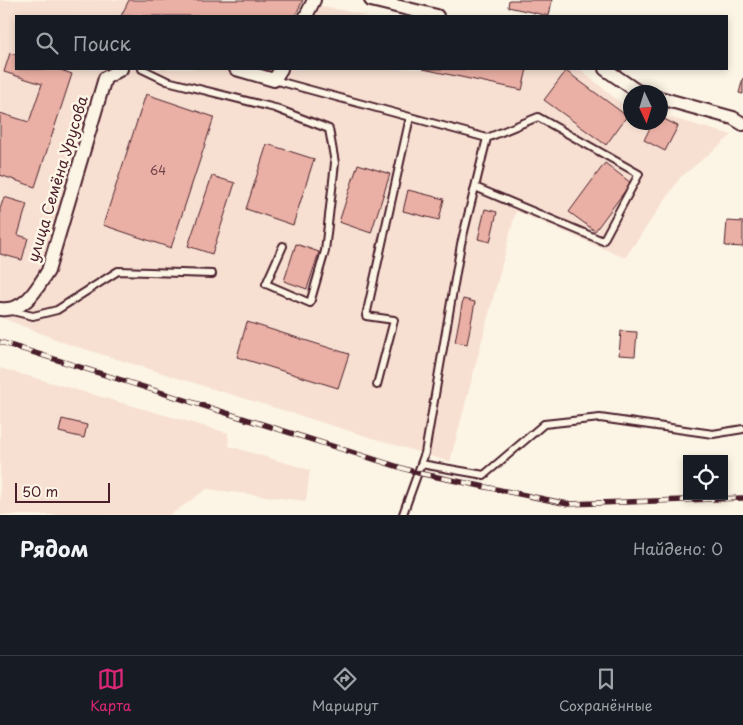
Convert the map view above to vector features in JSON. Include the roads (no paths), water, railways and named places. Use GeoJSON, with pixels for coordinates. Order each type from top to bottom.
{"type":"FeatureCollection","features":[{"type":"Feature","properties":{"kind":"street"},"geometry":{"type":"LineString","coordinates":[[306,15],[314,0]]}},
{"type":"Feature","properties":{"kind":"street"},"geometry":{"type":"LineString","coordinates":[[371,0],[432,15]]}},
{"type":"Feature","properties":{"kind":"street","name":"улица Семёна Урусова"},"geometry":{"type":"LineString","coordinates":[[5,310],[33,295],[48,272],[105,78],[118,70]]}},
{"type":"Feature","properties":{"kind":"street"},"geometry":{"type":"LineString","coordinates":[[239,70],[274,80],[280,70]]}},
{"type":"Feature","properties":{"kind":"street"},"geometry":{"type":"LineString","coordinates":[[606,70],[628,85]]}},
{"type":"Feature","properties":{"kind":"street"},"geometry":{"type":"LineString","coordinates":[[668,100],[733,118],[743,124]]}},
{"type":"Feature","properties":{"kind":"lane"},"geometry":{"type":"LineString","coordinates":[[144,70],[167,81],[275,108],[329,129],[335,163],[325,251],[310,303],[266,284],[284,246]]}},
{"type":"Feature","properties":{"kind":"lane"},"geometry":{"type":"LineString","coordinates":[[274,80],[487,138],[538,117],[639,174],[603,241],[475,187]]}},
{"type":"Feature","properties":{"kind":"lane"},"geometry":{"type":"LineString","coordinates":[[377,385],[394,320],[366,316],[410,117]]}},
{"type":"Feature","properties":{"kind":"lane"},"geometry":{"type":"LineString","coordinates":[[403,514],[425,453],[461,244],[487,138]]}},
{"type":"Feature","properties":{"kind":"lane"},"geometry":{"type":"LineString","coordinates":[[5,310],[33,316],[57,310],[118,271],[212,274]]}},
{"type":"Feature","properties":{"kind":"lane"},"geometry":{"type":"LineString","coordinates":[[421,464],[484,475],[544,424],[600,418],[713,434],[743,429]]}},
{"type":"Feature","properties":{"kind":"railway"},"geometry":{"type":"LineString","coordinates":[[0,342],[418,473],[568,504],[743,498]]}}]}
